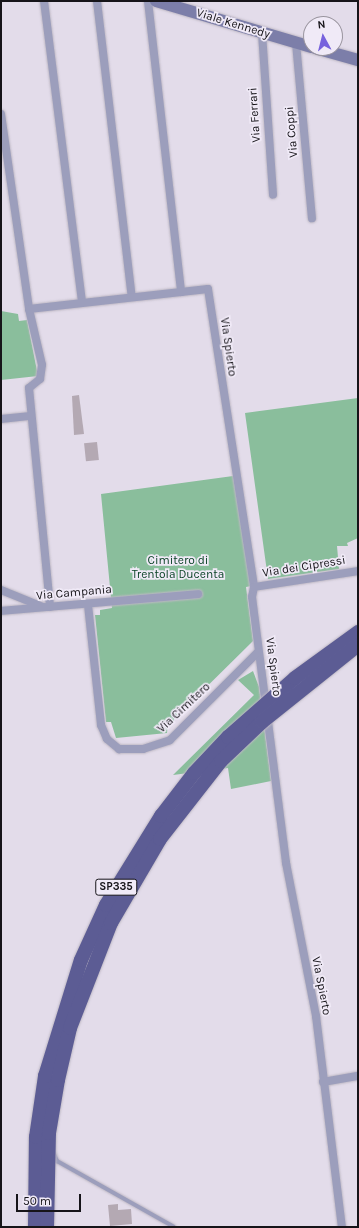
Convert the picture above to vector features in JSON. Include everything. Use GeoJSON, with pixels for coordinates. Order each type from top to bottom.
{"type":"FeatureCollection","features":[{"type":"Feature","properties":{"kind":"highway","name":"SP335"},"geometry":{"type":"LineString","coordinates":[[35,1227],[36,1137],[45,1076],[81,960],[106,904],[160,816],[194,773],[228,737],[295,678],[358,632]]}},
{"type":"Feature","properties":{"kind":"highway","name":"SP335"},"geometry":{"type":"LineString","coordinates":[[47,1227],[48,1133],[58,1080],[70,1028],[111,923],[160,839],[221,761],[262,722],[358,645]]}},
{"type":"Feature","properties":{"kind":"main road","name":"Viale Kennedy"},"geometry":{"type":"LineString","coordinates":[[156,1],[303,45]]}},
{"type":"Feature","properties":{"kind":"main road"},"geometry":{"type":"LineString","coordinates":[[343,56],[358,60]]}},
{"type":"Feature","properties":{"kind":"street"},"geometry":{"type":"LineString","coordinates":[[44,1],[82,303]]}},
{"type":"Feature","properties":{"kind":"street"},"geometry":{"type":"LineString","coordinates":[[97,1],[132,297]]}},
{"type":"Feature","properties":{"kind":"street"},"geometry":{"type":"LineString","coordinates":[[148,1],[181,292]]}},
{"type":"Feature","properties":{"kind":"street","name":"Via Ferrari"},"geometry":{"type":"LineString","coordinates":[[262,33],[273,195]]}},
{"type":"Feature","properties":{"kind":"street","name":"Via Coppi"},"geometry":{"type":"LineString","coordinates":[[296,43],[312,218]]}},
{"type":"Feature","properties":{"kind":"street"},"geometry":{"type":"LineString","coordinates":[[1,114],[29,308],[42,365],[40,379],[29,388],[47,607],[1,590]]}},
{"type":"Feature","properties":{"kind":"street","name":"Via Spierto"},"geometry":{"type":"LineString","coordinates":[[29,308],[208,289],[254,587],[252,597],[258,652],[286,863],[316,1016],[342,1227]]}},
{"type":"Feature","properties":{"kind":"street"},"geometry":{"type":"LineString","coordinates":[[1,419],[31,416]]}},
{"type":"Feature","properties":{"kind":"street","name":"Via dei Cipressi"},"geometry":{"type":"LineString","coordinates":[[254,587],[358,571]]}},
{"type":"Feature","properties":{"kind":"street","name":"Via Campania"},"geometry":{"type":"LineString","coordinates":[[1,611],[198,594]]}},
{"type":"Feature","properties":{"kind":"street"},"geometry":{"type":"LineString","coordinates":[[12,595],[17,610]]}},
{"type":"Feature","properties":{"kind":"street","name":"Via Cimitero"},"geometry":{"type":"LineString","coordinates":[[88,604],[101,725],[107,739],[120,748],[143,749],[170,740],[258,652]]}},
{"type":"Feature","properties":{"kind":"street"},"geometry":{"type":"LineString","coordinates":[[323,1082],[358,1076]]}},
{"type":"Feature","properties":{"kind":"lane"},"geometry":{"type":"LineString","coordinates":[[78,1024],[59,1108],[55,1158],[174,1227]]}},
{"type":"Feature","properties":{"kind":"green space"},"geometry":{"type":"Polygon","coordinates":[[[1,311],[18,314],[19,321],[27,320],[38,376],[1,380],[1,311]]]}},
{"type":"Feature","properties":{"kind":"green space"},"geometry":{"type":"Polygon","coordinates":[[[358,398],[358,538],[347,543],[348,546],[337,546],[339,569],[268,579],[245,413],[358,398]]]}},
{"type":"Feature","properties":{"kind":"green space","name":"Cimitero di Trentola Ducenta"},"geometry":{"type":"Polygon","coordinates":[[[233,476],[251,586],[246,587],[253,641],[174,719],[174,722],[168,723],[167,733],[116,738],[111,722],[106,722],[95,615],[100,615],[100,610],[112,608],[101,494],[233,476]]]}},
{"type":"Feature","properties":{"kind":"green space"},"geometry":{"type":"Polygon","coordinates":[[[253,671],[259,687],[271,781],[231,789],[228,768],[173,775],[254,695],[238,680],[253,671]]]}},
{"type":"Feature","properties":{"kind":"building"},"geometry":{"type":"Polygon","coordinates":[[[79,395],[84,434],[74,435],[72,396],[79,395]]]}},
{"type":"Feature","properties":{"kind":"building"},"geometry":{"type":"Polygon","coordinates":[[[97,442],[99,460],[86,461],[84,443],[97,442]]]}},
{"type":"Feature","properties":{"kind":"building"},"geometry":{"type":"Polygon","coordinates":[[[118,1204],[118,1210],[131,1209],[132,1224],[110,1226],[108,1205],[118,1204]]]}}]}
